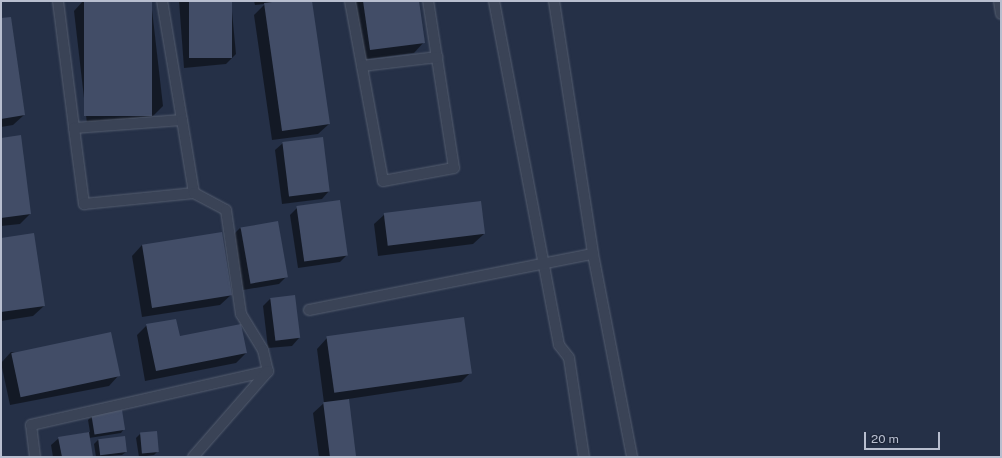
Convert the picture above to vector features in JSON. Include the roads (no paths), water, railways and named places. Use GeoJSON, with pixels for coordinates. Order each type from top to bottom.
{"type":"FeatureCollection","features":[{"type":"Feature","properties":{"kind":"lane"},"geometry":{"type":"LineString","coordinates":[[58,1],[84,204],[194,193],[226,210],[241,314],[263,350],[268,371]]}},
{"type":"Feature","properties":{"kind":"lane"},"geometry":{"type":"LineString","coordinates":[[162,1],[194,193]]}},
{"type":"Feature","properties":{"kind":"lane"},"geometry":{"type":"LineString","coordinates":[[350,1],[383,181],[454,168],[428,1]]}},
{"type":"Feature","properties":{"kind":"lane"},"geometry":{"type":"LineString","coordinates":[[494,1],[559,345],[569,358],[584,457]]}},
{"type":"Feature","properties":{"kind":"lane"},"geometry":{"type":"LineString","coordinates":[[554,1],[593,254],[632,457]]}},
{"type":"Feature","properties":{"kind":"lane"},"geometry":{"type":"LineString","coordinates":[[999,1],[1001,14]]}},
{"type":"Feature","properties":{"kind":"lane"},"geometry":{"type":"LineString","coordinates":[[362,66],[437,57]]}},
{"type":"Feature","properties":{"kind":"lane"},"geometry":{"type":"LineString","coordinates":[[74,128],[182,120]]}},
{"type":"Feature","properties":{"kind":"lane"},"geometry":{"type":"LineString","coordinates":[[309,310],[593,254]]}},
{"type":"Feature","properties":{"kind":"lane"},"geometry":{"type":"LineString","coordinates":[[36,457],[31,425],[268,371]]}},
{"type":"Feature","properties":{"kind":"lane"},"geometry":{"type":"LineString","coordinates":[[194,457],[268,371]]}}]}
